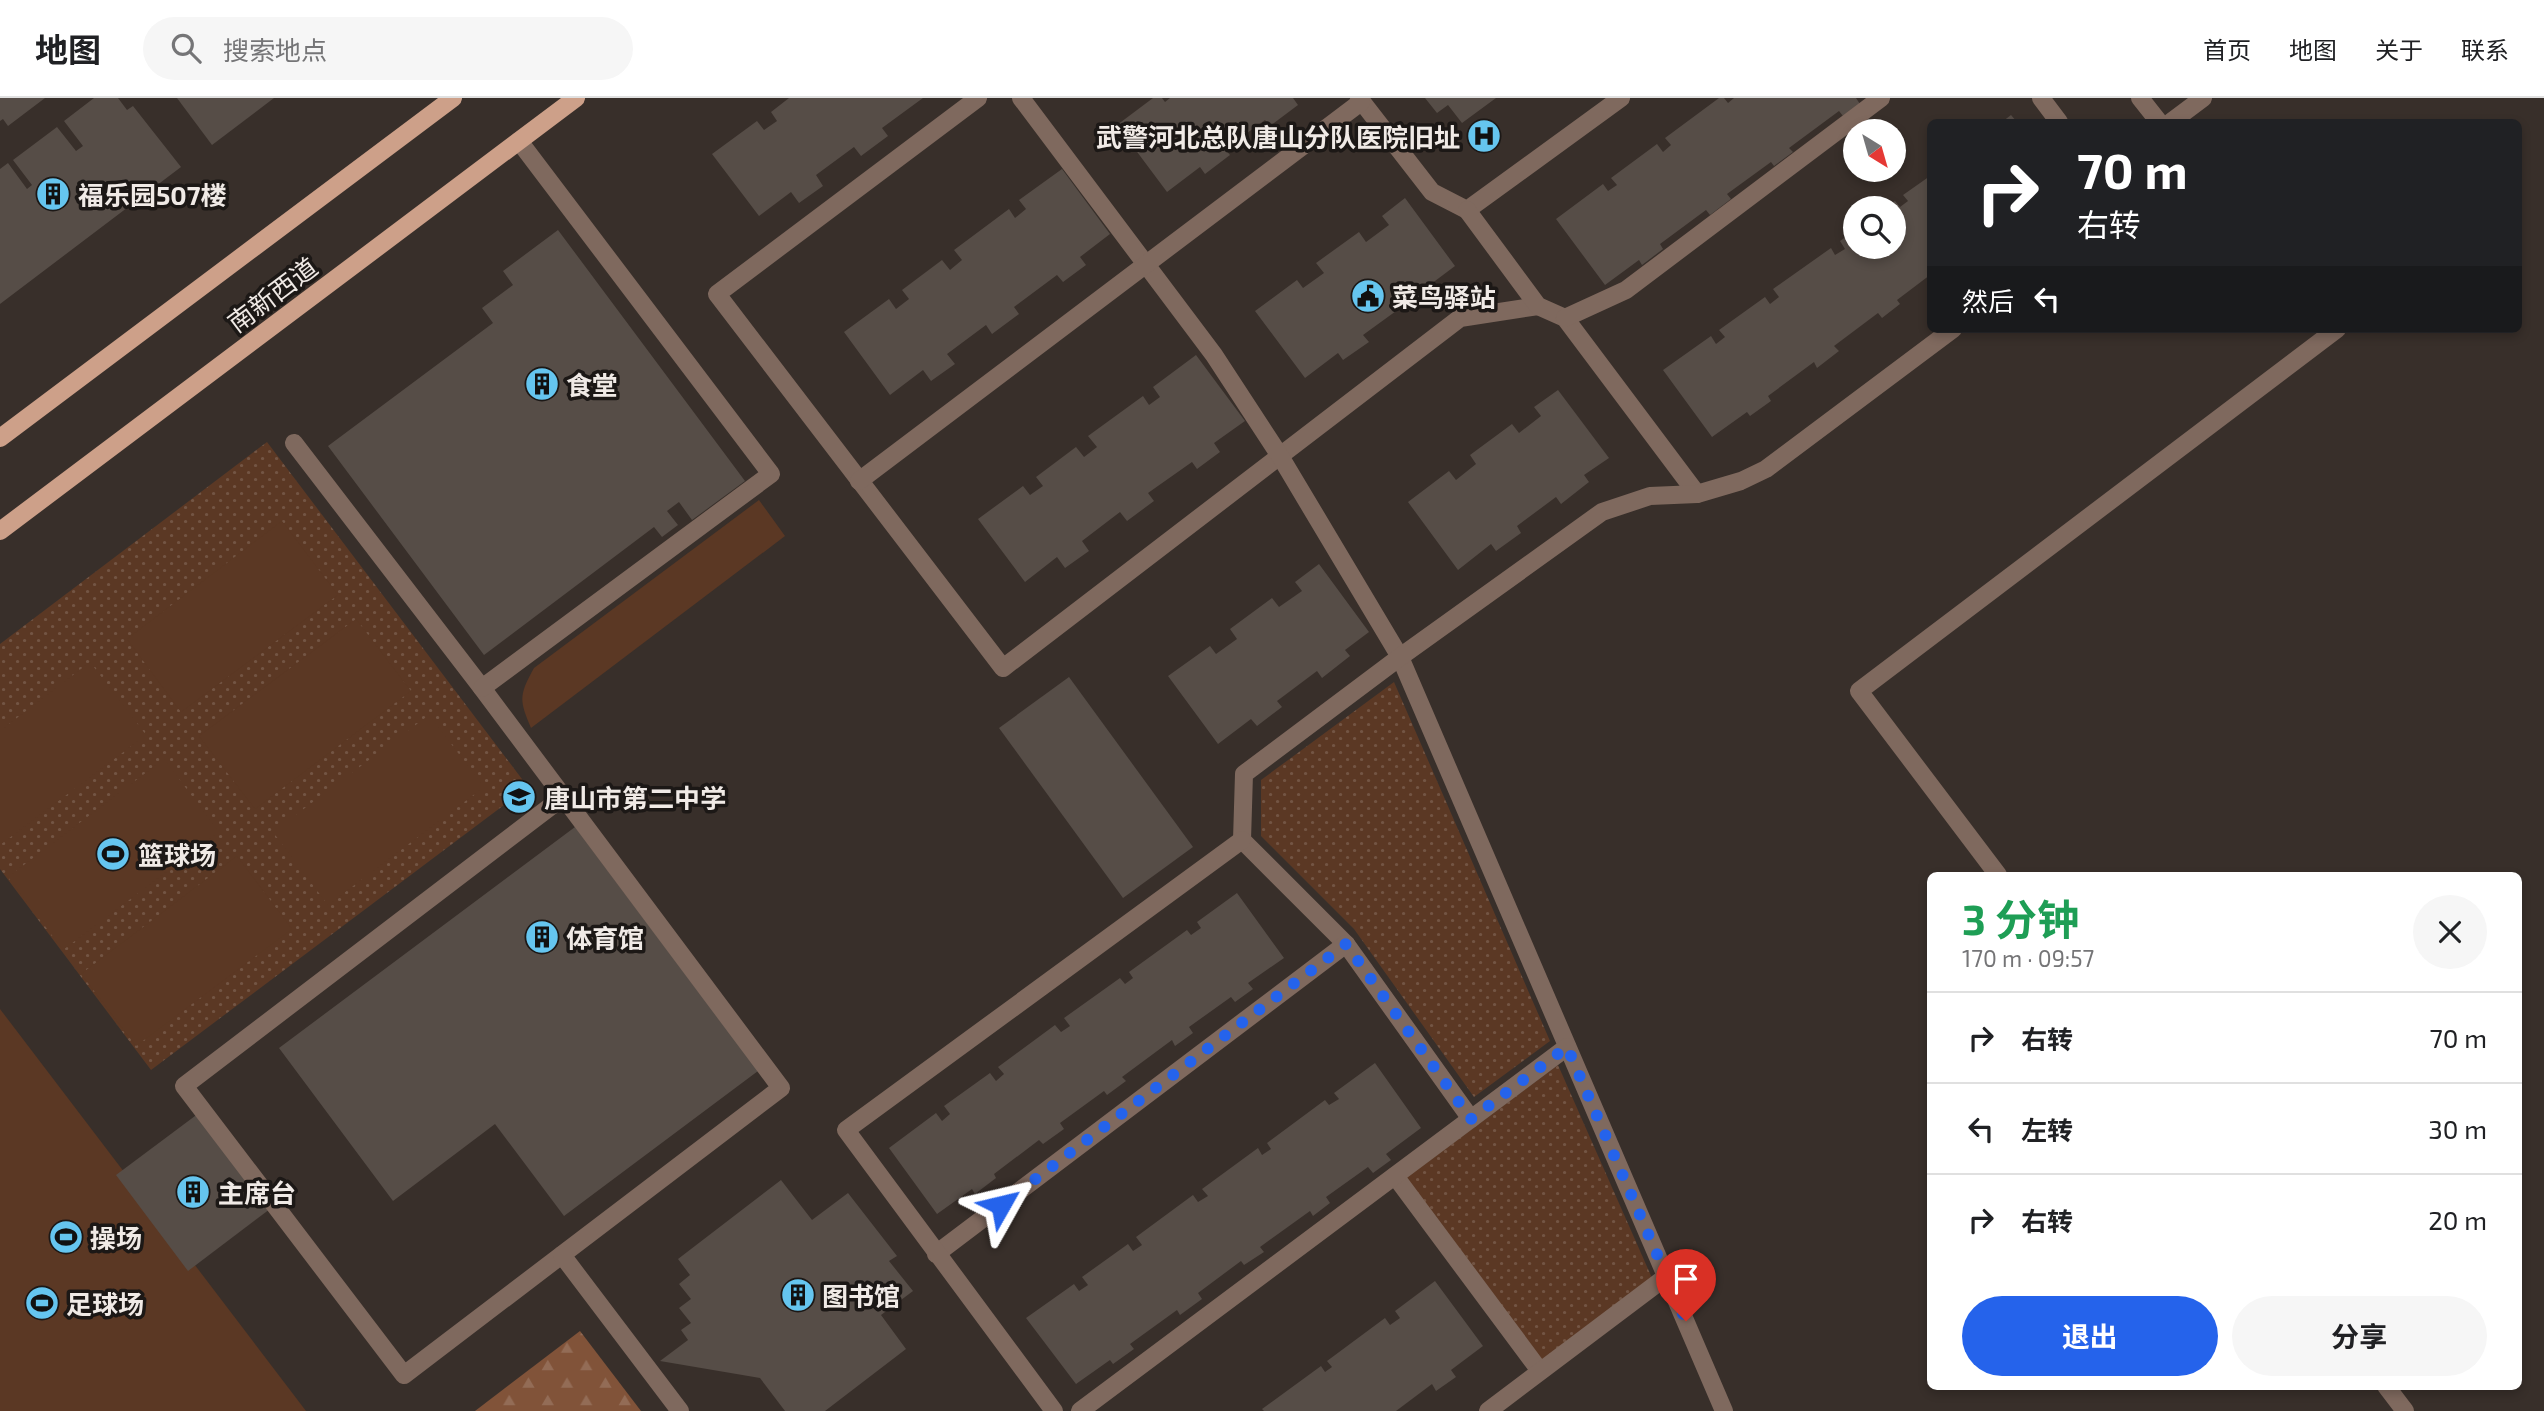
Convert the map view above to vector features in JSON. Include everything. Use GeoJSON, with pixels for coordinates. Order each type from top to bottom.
{"type":"FeatureCollection","features":[{"type":"Feature","properties":{"kind":"main road","name":"南新西道"},"geometry":{"type":"LineString","coordinates":[[0,438],[453,98]]}},
{"type":"Feature","properties":{"kind":"main road","name":"南新西道"},"geometry":{"type":"LineString","coordinates":[[0,531],[576,98]]}},
{"type":"Feature","properties":{"kind":"street"},"geometry":{"type":"LineString","coordinates":[[978,98],[716,294],[1003,668],[1460,318],[1538,306]]}},
{"type":"Feature","properties":{"kind":"street"},"geometry":{"type":"LineString","coordinates":[[1021,98],[1214,355],[1280,456],[1400,657],[1724,1411]]}},
{"type":"Feature","properties":{"kind":"street"},"geometry":{"type":"LineString","coordinates":[[1467,210],[1621,98]]}},
{"type":"Feature","properties":{"kind":"street"},"geometry":{"type":"LineString","coordinates":[[1565,318],[1626,290],[1881,98]]}},
{"type":"Feature","properties":{"kind":"street"},"geometry":{"type":"LineString","coordinates":[[2041,98],[2057,119]]}},
{"type":"Feature","properties":{"kind":"street"},"geometry":{"type":"LineString","coordinates":[[2140,98],[2156,119]]}},
{"type":"Feature","properties":{"kind":"street"},"geometry":{"type":"LineString","coordinates":[[2175,119],[2203,98]]}},
{"type":"Feature","properties":{"kind":"street"},"geometry":{"type":"LineString","coordinates":[[859,481],[1360,100],[1432,192],[1467,210],[1538,306],[1565,318],[1697,494]]}},
{"type":"Feature","properties":{"kind":"street"},"geometry":{"type":"LineString","coordinates":[[482,688],[771,474],[519,141]]}},
{"type":"Feature","properties":{"kind":"street"},"geometry":{"type":"LineString","coordinates":[[1471,1119],[1346,944],[1242,840],[1244,774],[1400,657],[1602,512],[1650,496],[1697,494],[1741,481],[1766,469],[1948,333]]}},
{"type":"Feature","properties":{"kind":"street"},"geometry":{"type":"LineString","coordinates":[[1996,872],[1859,691],[2332,333]]}},
{"type":"Feature","properties":{"kind":"street"},"geometry":{"type":"LineString","coordinates":[[294,443],[482,688],[781,1088],[404,1375],[184,1086],[563,797]]}},
{"type":"Feature","properties":{"kind":"street"},"geometry":{"type":"LineString","coordinates":[[1054,1411],[846,1130],[1242,840]]}},
{"type":"Feature","properties":{"kind":"street"},"geometry":{"type":"LineString","coordinates":[[936,1254],[1346,944]]}},
{"type":"Feature","properties":{"kind":"street"},"geometry":{"type":"LineString","coordinates":[[1080,1411],[1567,1047]]}},
{"type":"Feature","properties":{"kind":"street"},"geometry":{"type":"LineString","coordinates":[[1395,1176],[1540,1371]]}},
{"type":"Feature","properties":{"kind":"street"},"geometry":{"type":"LineString","coordinates":[[562,1255],[680,1411]]}},
{"type":"Feature","properties":{"kind":"street"},"geometry":{"type":"LineString","coordinates":[[1488,1411],[1667,1276]]}},
{"type":"Feature","properties":{"kind":"street"},"geometry":{"type":"LineString","coordinates":[[2389,1390],[2405,1411]]}},
{"type":"Feature","properties":{"kind":"green space"},"geometry":{"type":"Polygon","coordinates":[[[580,1331],[641,1411],[475,1411],[580,1331]]]}},
{"type":"Feature","properties":{"kind":"shaded area","name":"篮球场"},"geometry":{"type":"Polygon","coordinates":[[[267,442],[528,787],[151,1070],[0,869],[0,644],[267,442]]]}},
{"type":"Feature","properties":{"kind":"shaded area"},"geometry":{"type":"Polygon","coordinates":[[[759,500],[785,536],[531,728],[522,698],[534,668],[759,500]]]}},
{"type":"Feature","properties":{"kind":"shaded area"},"geometry":{"type":"Polygon","coordinates":[[[282,521],[338,595],[181,712],[127,639],[282,521]]]}},
{"type":"Feature","properties":{"kind":"shaded area","name":"篮球场"},"geometry":{"type":"Polygon","coordinates":[[[356,619],[411,691],[255,809],[199,736],[356,619]]]}},
{"type":"Feature","properties":{"kind":"shaded area","name":"篮球场"},"geometry":{"type":"Polygon","coordinates":[[[90,662],[146,735],[0,845],[0,731],[90,662]]]}},
{"type":"Feature","properties":{"kind":"shaded area"},"geometry":{"type":"Polygon","coordinates":[[[1394,682],[1550,1041],[1474,1097],[1354,929],[1261,836],[1261,780],[1394,682]]]}},
{"type":"Feature","properties":{"kind":"shaded area","name":"篮球场"},"geometry":{"type":"Polygon","coordinates":[[[429,715],[484,787],[328,905],[273,832],[429,715]]]}},
{"type":"Feature","properties":{"kind":"shaded area","name":"篮球场"},"geometry":{"type":"Polygon","coordinates":[[[164,759],[219,832],[63,950],[8,877],[164,759]]]}},
{"type":"Feature","properties":{"kind":"shaded area","name":"篮球场"},"geometry":{"type":"Polygon","coordinates":[[[237,856],[292,929],[136,1046],[81,974],[237,856]]]}},
{"type":"Feature","properties":{"kind":"shaded area","name":"操场"},"geometry":{"type":"Polygon","coordinates":[[[0,1009],[306,1411],[0,1411],[0,1009]]]}},
{"type":"Feature","properties":{"kind":"shaded area"},"geometry":{"type":"Polygon","coordinates":[[[1558,1065],[1652,1278],[1540,1362],[1406,1178],[1558,1065]]]}},
{"type":"Feature","properties":{"kind":"building"},"geometry":{"type":"Polygon","coordinates":[[[0,98],[45,98],[8,126],[3,119],[0,121],[0,98]]]}},
{"type":"Feature","properties":{"kind":"building","name":"福乐园507楼"},"geometry":{"type":"Polygon","coordinates":[[[94,98],[118,98],[127,110],[133,106],[181,167],[0,304],[0,169],[8,163],[27,189],[32,185],[13,160],[57,127],[76,151],[83,146],[64,121],[94,98]]]}},
{"type":"Feature","properties":{"kind":"building"},"geometry":{"type":"Polygon","coordinates":[[[177,98],[274,98],[212,145],[177,98]]]}},
{"type":"Feature","properties":{"kind":"building"},"geometry":{"type":"Polygon","coordinates":[[[789,98],[923,98],[882,128],[888,136],[861,156],[854,147],[816,175],[823,186],[799,203],[791,192],[759,216],[712,154],[757,121],[764,130],[777,121],[771,112],[789,98]]]}},
{"type":"Feature","properties":{"kind":"building"},"geometry":{"type":"Polygon","coordinates":[[[1153,98],[1162,98],[1165,102],[1170,98],[1293,98],[1298,105],[1270,126],[1265,120],[1225,149],[1230,155],[1205,174],[1200,167],[1167,192],[1117,125],[1153,98]]]}},
{"type":"Feature","properties":{"kind":"building"},"geometry":{"type":"Polygon","coordinates":[[[1425,98],[1496,98],[1462,123],[1448,105],[1437,113],[1425,98]]]}},
{"type":"Feature","properties":{"kind":"building"},"geometry":{"type":"Polygon","coordinates":[[[1719,98],[1724,98],[1728,103],[1734,98],[1856,98],[1860,104],[1843,116],[1839,111],[1789,148],[1793,152],[1774,166],[1771,162],[1727,194],[1731,199],[1710,215],[1706,210],[1660,244],[1663,249],[1642,265],[1639,260],[1605,285],[1556,219],[1603,184],[1608,191],[1617,185],[1611,178],[1657,144],[1663,152],[1671,145],[1665,138],[1719,98]]]}},
{"type":"Feature","properties":{"kind":"building"},"geometry":{"type":"Polygon","coordinates":[[[1062,169],[1110,234],[1080,257],[1086,265],[1063,282],[1057,275],[1014,307],[1019,314],[992,334],[986,325],[947,354],[955,364],[931,381],[923,370],[890,395],[844,332],[889,299],[896,309],[909,299],[902,290],[942,260],[950,270],[962,260],[954,250],[1009,209],[1015,218],[1026,209],[1019,200],[1062,169]]]}},
{"type":"Feature","properties":{"kind":"building"},"geometry":{"type":"Polygon","coordinates":[[[1927,178],[1927,277],[1897,300],[1900,304],[1882,318],[1878,313],[1834,346],[1839,351],[1817,368],[1814,362],[1768,396],[1771,401],[1750,416],[1747,412],[1712,437],[1663,370],[1711,336],[1716,344],[1725,337],[1719,330],[1765,297],[1770,304],[1779,297],[1773,289],[1831,248],[1835,255],[1843,250],[1843,259],[1906,259],[1908,201],[1904,196],[1927,178]]]}},
{"type":"Feature","properties":{"kind":"building"},"geometry":{"type":"Polygon","coordinates":[[[1405,198],[1455,266],[1431,284],[1436,291],[1408,312],[1403,306],[1363,335],[1369,342],[1343,360],[1338,353],[1305,378],[1255,311],[1297,280],[1303,288],[1324,273],[1316,263],[1359,232],[1366,242],[1389,225],[1382,216],[1405,198]]]}},
{"type":"Feature","properties":{"kind":"building","name":"食堂"},"geometry":{"type":"Polygon","coordinates":[[[558,230],[745,481],[692,520],[679,502],[667,511],[678,525],[662,537],[654,527],[484,655],[328,446],[493,323],[482,308],[513,285],[503,271],[558,230]]]}},
{"type":"Feature","properties":{"kind":"building"},"geometry":{"type":"Polygon","coordinates":[[[1196,355],[1245,421],[1214,443],[1220,452],[1197,469],[1192,462],[1148,493],[1154,501],[1127,521],[1120,512],[1082,541],[1089,551],[1065,568],[1057,557],[1025,582],[978,519],[1023,486],[1030,495],[1043,486],[1036,477],[1076,447],[1084,457],[1097,447],[1088,436],[1143,396],[1149,405],[1160,397],[1153,387],[1196,355]]]}},
{"type":"Feature","properties":{"kind":"building"},"geometry":{"type":"Polygon","coordinates":[[[1558,390],[1609,458],[1584,475],[1589,482],[1561,504],[1556,497],[1517,526],[1521,533],[1496,551],[1491,544],[1458,570],[1408,502],[1449,471],[1456,480],[1476,464],[1470,455],[1512,424],[1519,433],[1541,416],[1534,407],[1558,390]]]}},
{"type":"Feature","properties":{"kind":"building"},"geometry":{"type":"Polygon","coordinates":[[[1319,564],[1369,632],[1345,650],[1350,656],[1322,678],[1317,671],[1277,701],[1282,707],[1257,726],[1251,719],[1218,744],[1168,676],[1210,646],[1216,654],[1237,639],[1230,629],[1272,598],[1279,607],[1302,591],[1295,582],[1319,564]]]}},
{"type":"Feature","properties":{"kind":"building"},"geometry":{"type":"Polygon","coordinates":[[[1069,677],[1193,847],[1123,898],[999,728],[1069,677]]]}},
{"type":"Feature","properties":{"kind":"building","name":"体育馆"},"geometry":{"type":"Polygon","coordinates":[[[575,827],[758,1071],[564,1216],[495,1124],[393,1201],[279,1048],[575,827]]]}},
{"type":"Feature","properties":{"kind":"building"},"geometry":{"type":"Polygon","coordinates":[[[1237,893],[1284,958],[1248,983],[1253,989],[1235,1002],[1231,997],[1189,1027],[1193,1033],[1175,1046],[1172,1040],[1122,1077],[1126,1081],[1107,1095],[1104,1091],[1060,1123],[1064,1129],[1043,1144],[1039,1140],[994,1174],[996,1178],[975,1194],[972,1189],[937,1214],[889,1148],[936,1113],[942,1121],[950,1114],[944,1106],[990,1073],[996,1081],[1004,1074],[998,1067],[1055,1025],[1061,1032],[1070,1026],[1064,1018],[1120,978],[1125,984],[1133,978],[1129,972],[1187,930],[1191,935],[1201,928],[1197,922],[1237,893]]]}},
{"type":"Feature","properties":{"kind":"building"},"geometry":{"type":"Polygon","coordinates":[[[1375,1063],[1421,1128],[1386,1154],[1391,1160],[1373,1173],[1368,1167],[1326,1197],[1330,1203],[1313,1216],[1310,1211],[1260,1247],[1264,1252],[1244,1265],[1241,1261],[1198,1293],[1202,1299],[1180,1315],[1177,1310],[1130,1344],[1134,1349],[1113,1364],[1110,1360],[1076,1384],[1026,1318],[1074,1284],[1079,1291],[1088,1285],[1082,1277],[1128,1244],[1133,1251],[1142,1245],[1136,1237],[1193,1195],[1198,1202],[1208,1196],[1202,1189],[1258,1148],[1262,1155],[1271,1149],[1267,1143],[1325,1100],[1329,1105],[1339,1099],[1334,1093],[1375,1063]]]}},
{"type":"Feature","properties":{"kind":"building","name":"主席台"},"geometry":{"type":"Polygon","coordinates":[[[199,1113],[270,1209],[188,1271],[116,1175],[199,1113]]]}},
{"type":"Feature","properties":{"kind":"building","name":"图书馆"},"geometry":{"type":"Polygon","coordinates":[[[781,1180],[812,1220],[848,1193],[897,1256],[889,1261],[913,1291],[881,1315],[906,1349],[825,1411],[785,1411],[760,1378],[660,1361],[688,1340],[681,1330],[691,1323],[679,1308],[691,1299],[679,1284],[690,1275],[678,1259],[781,1180]]]}},
{"type":"Feature","properties":{"kind":"building"},"geometry":{"type":"Polygon","coordinates":[[[1435,1281],[1483,1346],[1451,1370],[1456,1377],[1436,1391],[1432,1384],[1396,1411],[1262,1409],[1321,1366],[1325,1372],[1332,1367],[1327,1361],[1385,1318],[1390,1325],[1400,1318],[1395,1311],[1435,1281]]]}},
{"type":"Feature","properties":{"kind":"place","name":"武警河北总队唐山分队医院旧址"},"geometry":{"type":"Point","coordinates":[1484,136]}},
{"type":"Feature","properties":{"kind":"place","name":"福乐园507楼"},"geometry":{"type":"Point","coordinates":[53,194]}},
{"type":"Feature","properties":{"kind":"place","name":"菜鸟驿站"},"geometry":{"type":"Point","coordinates":[1368,296]}},
{"type":"Feature","properties":{"kind":"place","name":"食堂"},"geometry":{"type":"Point","coordinates":[542,384]}},
{"type":"Feature","properties":{"kind":"place","name":"唐山市第二中学"},"geometry":{"type":"Point","coordinates":[519,797]}},
{"type":"Feature","properties":{"kind":"place","name":"篮球场"},"geometry":{"type":"Point","coordinates":[113,854]}},
{"type":"Feature","properties":{"kind":"place","name":"体育馆"},"geometry":{"type":"Point","coordinates":[542,937]}},
{"type":"Feature","properties":{"kind":"place","name":"主席台"},"geometry":{"type":"Point","coordinates":[193,1192]}},
{"type":"Feature","properties":{"kind":"place","name":"操场"},"geometry":{"type":"Point","coordinates":[66,1237]}},
{"type":"Feature","properties":{"kind":"place","name":"图书馆"},"geometry":{"type":"Point","coordinates":[798,1295]}},
{"type":"Feature","properties":{"kind":"place","name":"足球场"},"geometry":{"type":"Point","coordinates":[42,1303]}},
{"type":"Feature","properties":{"kind":"route"},"geometry":{"type":"LineString","coordinates":[[1001,1205],[1346,944],[1471,1119],[1567,1047],[1686,1321]]}}]}
